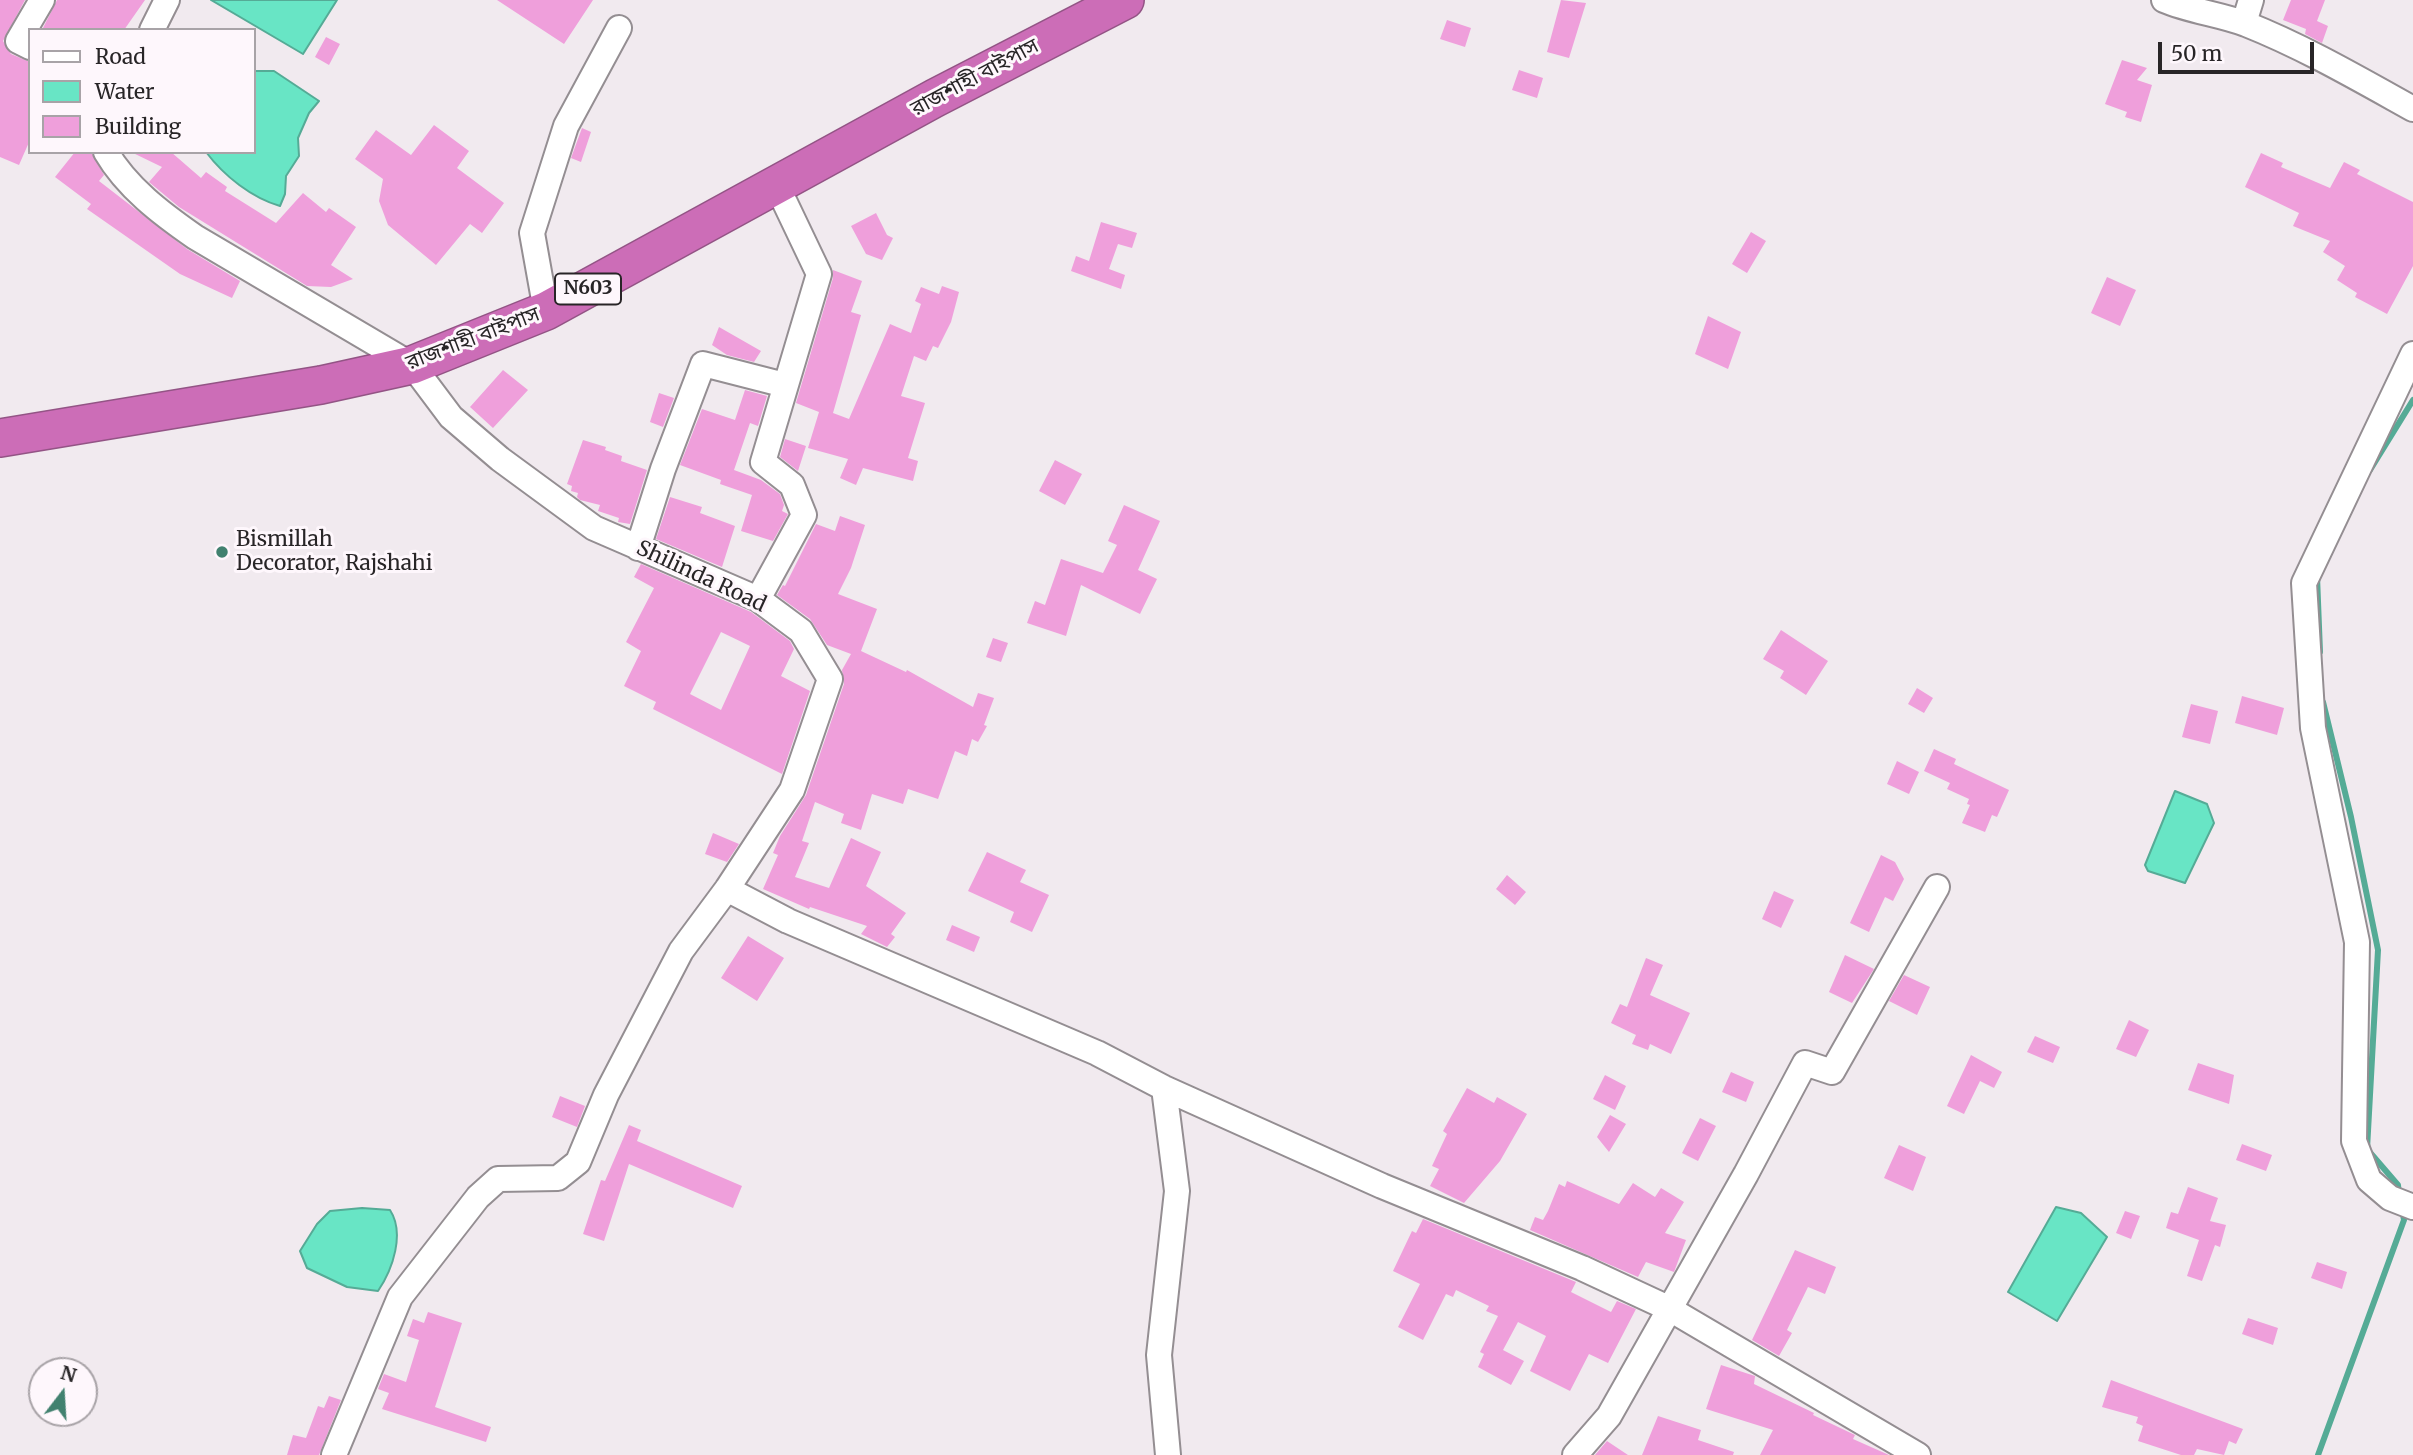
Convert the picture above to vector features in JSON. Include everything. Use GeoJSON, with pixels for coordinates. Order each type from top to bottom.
{"type":"FeatureCollection","features":[{"type":"Feature","properties":{"kind":"highway","name":"রাজশাহী বাইপাস"},"geometry":{"type":"LineString","coordinates":[[0,438],[321,385],[412,365],[546,312],[935,98],[1125,0]]}},
{"type":"Feature","properties":{"kind":"street"},"geometry":{"type":"LineString","coordinates":[[16,40],[42,0]]}},
{"type":"Feature","properties":{"kind":"street"},"geometry":{"type":"LineString","coordinates":[[153,28],[167,0]]}},
{"type":"Feature","properties":{"kind":"street"},"geometry":{"type":"LineString","coordinates":[[2164,0],[2187,10],[2248,12],[2338,68],[2413,109]]}},
{"type":"Feature","properties":{"kind":"street"},"geometry":{"type":"LineString","coordinates":[[546,312],[532,233],[566,126],[619,28]]}},
{"type":"Feature","properties":{"kind":"street"},"geometry":{"type":"LineString","coordinates":[[107,154],[116,169],[154,206],[195,237],[412,365]]}},
{"type":"Feature","properties":{"kind":"street"},"geometry":{"type":"LineString","coordinates":[[758,599],[804,515],[792,485],[763,462],[819,274],[777,186]]}},
{"type":"Feature","properties":{"kind":"street"},"geometry":{"type":"LineString","coordinates":[[2405,1204],[2369,1180],[2354,1142],[2357,942],[2313,728],[2304,583],[2413,354]]}},
{"type":"Feature","properties":{"kind":"street","name":"Shilinda Road"},"geometry":{"type":"LineString","coordinates":[[412,365],[450,417],[500,459],[594,528],[758,599],[801,631],[830,679],[792,790],[727,888]]}},
{"type":"Feature","properties":{"kind":"street"},"geometry":{"type":"LineString","coordinates":[[638,548],[663,469],[703,365],[785,385]]}},
{"type":"Feature","properties":{"kind":"street"},"geometry":{"type":"LineString","coordinates":[[1575,1455],[1609,1416],[1746,1174],[1805,1063],[1832,1072],[1937,887]]}},
{"type":"Feature","properties":{"kind":"street"},"geometry":{"type":"LineString","coordinates":[[334,1455],[400,1297],[478,1196],[498,1179],[558,1178],[578,1162],[606,1096],[681,951],[727,888],[788,921],[1097,1053],[1164,1088],[1382,1186],[1582,1268],[1668,1308],[1918,1455]]}},
{"type":"Feature","properties":{"kind":"street"},"geometry":{"type":"LineString","coordinates":[[1164,1088],[1177,1191],[1159,1355],[1168,1455]]}},
{"type":"Feature","properties":{"kind":"water"},"geometry":{"type":"Polygon","coordinates":[[[211,0],[337,0],[303,54],[211,0]]]}},
{"type":"Feature","properties":{"kind":"water"},"geometry":{"type":"Polygon","coordinates":[[[256,71],[274,71],[319,101],[309,113],[298,138],[299,156],[286,176],[285,194],[280,206],[259,198],[221,169],[208,154],[256,154],[256,71]]]}},
{"type":"Feature","properties":{"kind":"water"},"geometry":{"type":"Polygon","coordinates":[[[2175,791],[2207,804],[2214,823],[2185,883],[2148,871],[2145,865],[2175,791]]]}},
{"type":"Feature","properties":{"kind":"water"},"geometry":{"type":"Polygon","coordinates":[[[2056,1207],[2081,1213],[2107,1237],[2057,1321],[2008,1292],[2056,1207]]]}},
{"type":"Feature","properties":{"kind":"water"},"geometry":{"type":"Polygon","coordinates":[[[362,1208],[390,1210],[397,1229],[392,1262],[378,1291],[347,1287],[307,1268],[300,1251],[317,1224],[330,1211],[362,1208]]]}},
{"type":"Feature","properties":{"kind":"building"},"geometry":{"type":"Polygon","coordinates":[[[0,0],[25,0],[3,41],[11,54],[28,61],[28,145],[19,165],[0,157],[0,0]]]}},
{"type":"Feature","properties":{"kind":"building"},"geometry":{"type":"Polygon","coordinates":[[[57,0],[145,0],[125,28],[43,28],[57,0]]]}},
{"type":"Feature","properties":{"kind":"building"},"geometry":{"type":"Polygon","coordinates":[[[497,0],[593,0],[564,44],[497,0]]]}},
{"type":"Feature","properties":{"kind":"building"},"geometry":{"type":"Polygon","coordinates":[[[1561,0],[1586,3],[1569,58],[1547,52],[1561,0]]]}},
{"type":"Feature","properties":{"kind":"building"},"geometry":{"type":"Polygon","coordinates":[[[2291,0],[2325,0],[2317,21],[2328,26],[2322,43],[2305,34],[2306,29],[2283,20],[2291,0]]]}},
{"type":"Feature","properties":{"kind":"building"},"geometry":{"type":"Polygon","coordinates":[[[1447,20],[1471,28],[1465,47],[1440,39],[1447,20]]]}},
{"type":"Feature","properties":{"kind":"building"},"geometry":{"type":"Polygon","coordinates":[[[326,37],[340,44],[329,65],[315,57],[326,37]]]}},
{"type":"Feature","properties":{"kind":"building"},"geometry":{"type":"Polygon","coordinates":[[[2122,60],[2147,68],[2137,80],[2152,85],[2141,122],[2125,117],[2127,112],[2105,104],[2122,60]]]}},
{"type":"Feature","properties":{"kind":"building"},"geometry":{"type":"Polygon","coordinates":[[[1519,70],[1543,78],[1537,98],[1512,90],[1519,70]]]}},
{"type":"Feature","properties":{"kind":"building"},"geometry":{"type":"Polygon","coordinates":[[[434,125],[469,151],[457,168],[504,203],[482,233],[470,224],[436,265],[388,225],[379,201],[383,179],[355,159],[376,130],[411,155],[434,125]]]}},
{"type":"Feature","properties":{"kind":"building"},"geometry":{"type":"Polygon","coordinates":[[[582,128],[591,132],[581,162],[571,158],[582,128]]]}},
{"type":"Feature","properties":{"kind":"building"},"geometry":{"type":"Polygon","coordinates":[[[2261,153],[2283,163],[2281,167],[2330,188],[2344,162],[2360,170],[2357,174],[2413,202],[2413,266],[2387,314],[2355,297],[2357,293],[2337,280],[2345,266],[2323,252],[2330,241],[2293,226],[2299,213],[2245,187],[2261,153]]]}},
{"type":"Feature","properties":{"kind":"building"},"geometry":{"type":"Polygon","coordinates":[[[73,154],[92,154],[104,175],[99,181],[187,249],[240,281],[232,298],[180,274],[87,209],[91,204],[55,177],[73,154]]]}},
{"type":"Feature","properties":{"kind":"building"},"geometry":{"type":"Polygon","coordinates":[[[135,154],[173,154],[201,178],[206,172],[227,187],[225,191],[276,223],[303,193],[326,212],[329,208],[356,227],[331,265],[353,279],[331,287],[307,286],[179,207],[149,182],[162,167],[135,154]]]}},
{"type":"Feature","properties":{"kind":"building"},"geometry":{"type":"Polygon","coordinates":[[[876,213],[887,235],[893,238],[882,260],[866,254],[851,226],[876,213]]]}},
{"type":"Feature","properties":{"kind":"building"},"geometry":{"type":"Polygon","coordinates":[[[1101,222],[1137,233],[1132,248],[1118,244],[1109,269],[1125,275],[1121,289],[1071,271],[1076,256],[1089,261],[1101,222]]]}},
{"type":"Feature","properties":{"kind":"building"},"geometry":{"type":"Polygon","coordinates":[[[1751,232],[1766,241],[1747,273],[1732,264],[1751,232]]]}},
{"type":"Feature","properties":{"kind":"building"},"geometry":{"type":"Polygon","coordinates":[[[833,270],[862,281],[851,312],[861,315],[833,413],[849,419],[890,324],[911,333],[921,304],[915,301],[921,287],[939,294],[942,286],[959,292],[951,322],[938,348],[933,346],[926,361],[914,356],[901,396],[925,403],[908,458],[918,461],[913,481],[863,468],[856,485],[840,478],[848,459],[808,448],[819,412],[796,403],[833,278],[833,270]]]}},
{"type":"Feature","properties":{"kind":"building"},"geometry":{"type":"Polygon","coordinates":[[[2107,277],[2136,290],[2120,326],[2091,313],[2107,277]]]}},
{"type":"Feature","properties":{"kind":"building"},"geometry":{"type":"Polygon","coordinates":[[[1708,316],[1741,332],[1728,369],[1695,354],[1708,316]]]}},
{"type":"Feature","properties":{"kind":"building"},"geometry":{"type":"Polygon","coordinates":[[[719,327],[761,351],[754,362],[727,355],[712,345],[719,327]]]}},
{"type":"Feature","properties":{"kind":"building"},"geometry":{"type":"Polygon","coordinates":[[[503,370],[528,390],[493,428],[470,407],[503,370]]]}},
{"type":"Feature","properties":{"kind":"building"},"geometry":{"type":"Polygon","coordinates":[[[745,390],[767,396],[758,426],[750,423],[734,470],[761,480],[780,494],[784,505],[782,511],[788,514],[773,541],[741,531],[752,495],[720,484],[721,480],[680,465],[702,409],[735,420],[745,390]]]}},
{"type":"Feature","properties":{"kind":"building"},"geometry":{"type":"Polygon","coordinates":[[[659,393],[674,398],[663,427],[650,422],[659,393]]]}},
{"type":"Feature","properties":{"kind":"building"},"geometry":{"type":"Polygon","coordinates":[[[785,439],[806,446],[798,471],[780,457],[785,439]]]}},
{"type":"Feature","properties":{"kind":"building"},"geometry":{"type":"Polygon","coordinates":[[[583,440],[606,447],[605,450],[622,456],[621,461],[647,470],[630,524],[618,522],[619,518],[598,511],[600,505],[580,500],[578,493],[571,491],[572,486],[567,484],[583,440]]]}},
{"type":"Feature","properties":{"kind":"building"},"geometry":{"type":"Polygon","coordinates":[[[1055,460],[1082,474],[1065,505],[1039,491],[1055,460]]]}},
{"type":"Feature","properties":{"kind":"building"},"geometry":{"type":"Polygon","coordinates":[[[670,497],[702,507],[700,513],[735,526],[722,567],[656,539],[670,497]]]}},
{"type":"Feature","properties":{"kind":"building"},"geometry":{"type":"Polygon","coordinates":[[[1124,505],[1160,521],[1138,570],[1157,579],[1140,614],[1081,585],[1066,636],[1027,623],[1035,601],[1045,605],[1061,559],[1103,573],[1117,545],[1108,541],[1124,505]]]}},
{"type":"Feature","properties":{"kind":"building"},"geometry":{"type":"Polygon","coordinates":[[[840,516],[865,525],[851,568],[838,594],[877,609],[861,651],[906,672],[907,670],[973,707],[978,693],[994,698],[984,725],[987,726],[978,742],[972,739],[967,756],[955,751],[938,799],[908,789],[903,804],[872,794],[861,830],[841,823],[844,814],[815,802],[802,841],[809,843],[795,877],[829,888],[851,838],[881,852],[866,886],[906,913],[891,934],[895,937],[887,947],[861,934],[867,926],[810,907],[809,909],[763,889],[778,855],[773,853],[780,836],[806,795],[844,684],[842,670],[851,654],[827,645],[810,619],[777,595],[783,585],[785,586],[816,524],[835,531],[840,516]]]}},
{"type":"Feature","properties":{"kind":"building"},"geometry":{"type":"Polygon","coordinates":[[[641,564],[751,612],[790,641],[794,649],[781,676],[810,691],[782,774],[653,709],[656,702],[624,686],[641,651],[626,642],[654,588],[634,577],[641,564]],[[721,632],[690,694],[721,710],[750,646],[721,632]]]}},
{"type":"Feature","properties":{"kind":"building"},"geometry":{"type":"Polygon","coordinates":[[[1781,630],[1828,661],[1806,695],[1780,678],[1784,671],[1763,659],[1781,630]]]}},
{"type":"Feature","properties":{"kind":"building"},"geometry":{"type":"Polygon","coordinates":[[[993,638],[1008,643],[1001,662],[986,657],[993,638]]]}},
{"type":"Feature","properties":{"kind":"building"},"geometry":{"type":"Polygon","coordinates":[[[1917,688],[1933,698],[1924,713],[1908,704],[1917,688]]]}},
{"type":"Feature","properties":{"kind":"building"},"geometry":{"type":"Polygon","coordinates":[[[2242,696],[2284,708],[2277,735],[2235,723],[2242,696]]]}},
{"type":"Feature","properties":{"kind":"building"},"geometry":{"type":"Polygon","coordinates":[[[2191,704],[2218,711],[2210,744],[2182,737],[2191,704]]]}},
{"type":"Feature","properties":{"kind":"building"},"geometry":{"type":"Polygon","coordinates":[[[1934,749],[1956,759],[1954,764],[2009,790],[1997,817],[1992,815],[1985,832],[1962,823],[1970,805],[1967,804],[1969,799],[1947,789],[1950,783],[1924,771],[1934,749]]]}},
{"type":"Feature","properties":{"kind":"building"},"geometry":{"type":"Polygon","coordinates":[[[1897,761],[1919,772],[1909,794],[1887,784],[1897,761]]]}},
{"type":"Feature","properties":{"kind":"building"},"geometry":{"type":"Polygon","coordinates":[[[713,833],[739,844],[727,862],[705,854],[713,833]]]}},
{"type":"Feature","properties":{"kind":"building"},"geometry":{"type":"Polygon","coordinates":[[[987,852],[1026,870],[1020,882],[1049,895],[1032,932],[1010,922],[1014,912],[968,891],[987,852]]]}},
{"type":"Feature","properties":{"kind":"building"},"geometry":{"type":"Polygon","coordinates":[[[1881,855],[1895,862],[1904,879],[1893,901],[1885,897],[1869,932],[1850,923],[1881,855]]]}},
{"type":"Feature","properties":{"kind":"building"},"geometry":{"type":"Polygon","coordinates":[[[1507,875],[1526,892],[1515,905],[1496,889],[1507,875]]]}},
{"type":"Feature","properties":{"kind":"building"},"geometry":{"type":"Polygon","coordinates":[[[1774,891],[1794,900],[1781,928],[1762,919],[1774,891]]]}},
{"type":"Feature","properties":{"kind":"building"},"geometry":{"type":"Polygon","coordinates":[[[952,925],[980,937],[974,952],[946,940],[952,925]]]}},
{"type":"Feature","properties":{"kind":"building"},"geometry":{"type":"Polygon","coordinates":[[[748,936],[784,958],[757,1001],[721,978],[748,936]]]}},
{"type":"Feature","properties":{"kind":"building"},"geometry":{"type":"Polygon","coordinates":[[[1845,955],[1874,969],[1852,1003],[1829,992],[1845,955]]]}},
{"type":"Feature","properties":{"kind":"building"},"geometry":{"type":"Polygon","coordinates":[[[1646,958],[1663,965],[1650,995],[1690,1013],[1671,1054],[1650,1044],[1648,1050],[1632,1044],[1636,1035],[1611,1023],[1620,1004],[1627,1007],[1646,958]]]}},
{"type":"Feature","properties":{"kind":"building"},"geometry":{"type":"Polygon","coordinates":[[[1904,975],[1930,987],[1917,1015],[1889,1001],[1904,975]]]}},
{"type":"Feature","properties":{"kind":"building"},"geometry":{"type":"Polygon","coordinates":[[[2129,1020],[2149,1030],[2136,1057],[2116,1049],[2129,1020]]]}},
{"type":"Feature","properties":{"kind":"building"},"geometry":{"type":"Polygon","coordinates":[[[2035,1036],[2060,1047],[2053,1063],[2027,1052],[2035,1036]]]}},
{"type":"Feature","properties":{"kind":"building"},"geometry":{"type":"Polygon","coordinates":[[[1971,1055],[2002,1072],[1994,1088],[1980,1081],[1964,1114],[1947,1106],[1971,1055]]]}},
{"type":"Feature","properties":{"kind":"building"},"geometry":{"type":"Polygon","coordinates":[[[2198,1063],[2234,1075],[2229,1104],[2188,1090],[2198,1063]]]}},
{"type":"Feature","properties":{"kind":"building"},"geometry":{"type":"Polygon","coordinates":[[[1731,1072],[1754,1082],[1746,1102],[1722,1092],[1731,1072]]]}},
{"type":"Feature","properties":{"kind":"building"},"geometry":{"type":"Polygon","coordinates":[[[1605,1075],[1626,1086],[1615,1110],[1593,1099],[1605,1075]]]}},
{"type":"Feature","properties":{"kind":"building"},"geometry":{"type":"Polygon","coordinates":[[[1467,1088],[1494,1103],[1497,1097],[1527,1114],[1500,1161],[1464,1203],[1430,1186],[1439,1169],[1432,1166],[1447,1134],[1443,1131],[1467,1088]]]}},
{"type":"Feature","properties":{"kind":"building"},"geometry":{"type":"Polygon","coordinates":[[[560,1096],[585,1106],[577,1127],[552,1117],[560,1096]]]}},
{"type":"Feature","properties":{"kind":"building"},"geometry":{"type":"Polygon","coordinates":[[[1610,1115],[1626,1124],[1609,1152],[1597,1137],[1610,1115]]]}},
{"type":"Feature","properties":{"kind":"building"},"geometry":{"type":"Polygon","coordinates":[[[1700,1118],[1716,1126],[1698,1161],[1682,1153],[1700,1118]]]}},
{"type":"Feature","properties":{"kind":"building"},"geometry":{"type":"Polygon","coordinates":[[[629,1125],[641,1130],[637,1141],[742,1186],[733,1208],[629,1164],[604,1241],[583,1234],[601,1180],[605,1181],[629,1125]]]}},
{"type":"Feature","properties":{"kind":"building"},"geometry":{"type":"Polygon","coordinates":[[[2242,1144],[2272,1155],[2266,1171],[2236,1160],[2242,1144]]]}},
{"type":"Feature","properties":{"kind":"building"},"geometry":{"type":"Polygon","coordinates":[[[1899,1145],[1926,1157],[1913,1191],[1884,1178],[1899,1145]]]}},
{"type":"Feature","properties":{"kind":"building"},"geometry":{"type":"Polygon","coordinates":[[[1567,1181],[1619,1204],[1633,1183],[1655,1197],[1661,1188],[1684,1202],[1665,1233],[1686,1240],[1674,1272],[1646,1262],[1638,1277],[1530,1230],[1535,1217],[1543,1220],[1559,1184],[1565,1187],[1567,1181]]]}},
{"type":"Feature","properties":{"kind":"building"},"geometry":{"type":"Polygon","coordinates":[[[2188,1187],[2218,1198],[2210,1221],[2226,1225],[2220,1247],[2215,1245],[2202,1281],[2187,1276],[2199,1240],[2166,1228],[2171,1212],[2178,1214],[2188,1187]]]}},
{"type":"Feature","properties":{"kind":"building"},"geometry":{"type":"Polygon","coordinates":[[[2125,1211],[2140,1216],[2131,1239],[2116,1233],[2125,1211]]]}},
{"type":"Feature","properties":{"kind":"building"},"geometry":{"type":"Polygon","coordinates":[[[1423,1219],[1576,1282],[1571,1292],[1611,1312],[1617,1301],[1636,1309],[1608,1363],[1589,1354],[1570,1391],[1530,1371],[1546,1336],[1518,1322],[1503,1350],[1524,1361],[1511,1385],[1478,1367],[1484,1354],[1480,1352],[1498,1316],[1486,1311],[1489,1306],[1456,1290],[1453,1297],[1446,1294],[1423,1340],[1398,1327],[1420,1284],[1393,1271],[1412,1231],[1416,1233],[1423,1219]]]}},
{"type":"Feature","properties":{"kind":"building"},"geometry":{"type":"Polygon","coordinates":[[[1795,1250],[1836,1267],[1825,1294],[1808,1287],[1787,1330],[1792,1333],[1779,1356],[1752,1340],[1795,1250]]]}},
{"type":"Feature","properties":{"kind":"building"},"geometry":{"type":"Polygon","coordinates":[[[2317,1262],[2347,1272],[2342,1289],[2311,1278],[2317,1262]]]}},
{"type":"Feature","properties":{"kind":"building"},"geometry":{"type":"Polygon","coordinates":[[[428,1312],[462,1323],[435,1407],[491,1427],[486,1442],[382,1409],[389,1393],[378,1389],[384,1374],[406,1382],[419,1340],[407,1336],[413,1319],[424,1323],[428,1312]]]}},
{"type":"Feature","properties":{"kind":"building"},"geometry":{"type":"Polygon","coordinates":[[[2248,1318],[2278,1328],[2273,1345],[2242,1334],[2248,1318]]]}},
{"type":"Feature","properties":{"kind":"building"},"geometry":{"type":"Polygon","coordinates":[[[1721,1365],[1755,1376],[1754,1384],[1855,1435],[1853,1439],[1889,1455],[1760,1455],[1773,1430],[1706,1409],[1721,1365]]]}},
{"type":"Feature","properties":{"kind":"building"},"geometry":{"type":"Polygon","coordinates":[[[2111,1380],[2243,1429],[2236,1444],[2229,1441],[2224,1455],[2197,1449],[2194,1455],[2181,1455],[2138,1441],[2143,1426],[2136,1423],[2138,1417],[2102,1407],[2111,1380]]]}},
{"type":"Feature","properties":{"kind":"building"},"geometry":{"type":"Polygon","coordinates":[[[329,1396],[341,1400],[319,1455],[287,1455],[293,1435],[306,1438],[318,1406],[324,1408],[329,1396]]]}},
{"type":"Feature","properties":{"kind":"building"},"geometry":{"type":"Polygon","coordinates":[[[1658,1416],[1701,1430],[1698,1440],[1734,1452],[1733,1455],[1642,1455],[1658,1416]]]}},
{"type":"Feature","properties":{"kind":"building"},"geometry":{"type":"Polygon","coordinates":[[[1607,1441],[1628,1455],[1595,1455],[1607,1441]]]}},
{"type":"Feature","properties":{"kind":"waterway"},"geometry":{"type":"LineString","coordinates":[[2370,470],[2413,400]]}},
{"type":"Feature","properties":{"kind":"waterway"},"geometry":{"type":"LineString","coordinates":[[2317,576],[2320,652]]}},
{"type":"Feature","properties":{"kind":"waterway"},"geometry":{"type":"LineString","coordinates":[[2323,702],[2351,817],[2378,950],[2367,1149],[2398,1185],[2399,1194]]}},
{"type":"Feature","properties":{"kind":"waterway"},"geometry":{"type":"LineString","coordinates":[[2318,1455],[2404,1220],[2402,1209]]}},
{"type":"Feature","properties":{"kind":"place","name":"Bismillah Decorator, Rajshahi"},"geometry":{"type":"Point","coordinates":[222,552]}}]}
